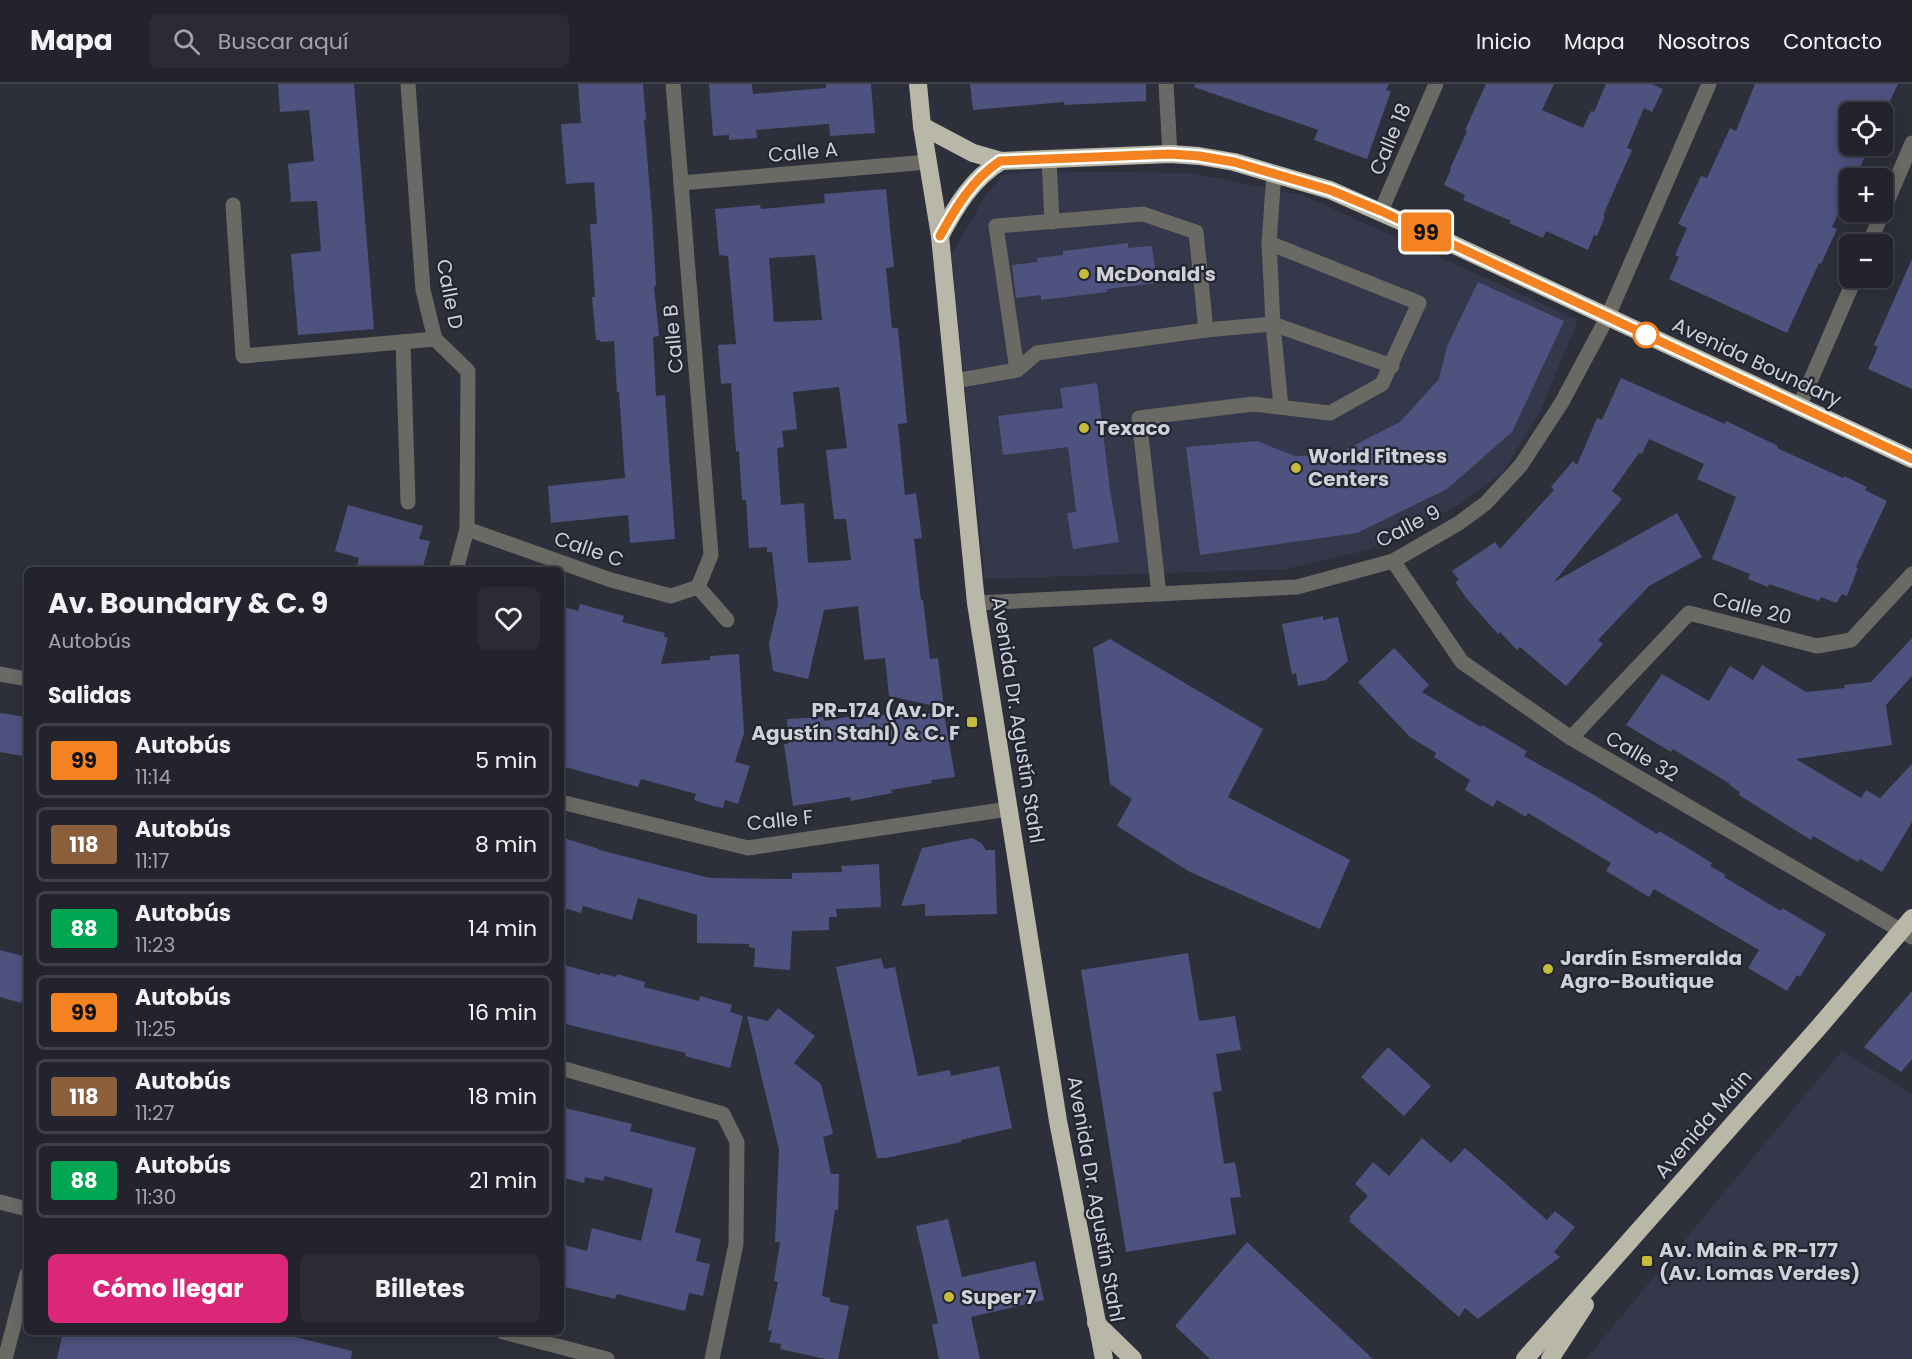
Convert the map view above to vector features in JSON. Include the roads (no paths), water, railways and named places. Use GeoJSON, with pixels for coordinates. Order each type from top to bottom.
{"type":"FeatureCollection","features":[{"type":"Feature","properties":{"kind":"highway","name":"Avenida Dr. Agustín Stahl"},"geometry":{"type":"LineString","coordinates":[[918,84],[922,126],[940,236],[976,603],[1058,1121],[1104,1359]]}},
{"type":"Feature","properties":{"kind":"highway","name":"Avenida Boundary"},"geometry":{"type":"LineString","coordinates":[[922,126],[973,153],[1000,161],[1170,154],[1234,162],[1330,190],[1381,211],[1912,459]]}},
{"type":"Feature","properties":{"kind":"highway"},"geometry":{"type":"LineString","coordinates":[[940,236],[970,187],[1000,161]]}},
{"type":"Feature","properties":{"kind":"highway","name":"Avenida Main"},"geometry":{"type":"LineString","coordinates":[[1525,1359],[1908,929]]}},
{"type":"Feature","properties":{"kind":"highway"},"geometry":{"type":"LineString","coordinates":[[1550,1359],[1622,1249]]}},
{"type":"Feature","properties":{"kind":"highway"},"geometry":{"type":"LineString","coordinates":[[1096,1323],[1133,1359]]}},
{"type":"Feature","properties":{"kind":"street","name":"Calle D"},"geometry":{"type":"LineString","coordinates":[[408,84],[423,290],[435,339],[468,371],[467,529],[457,567]]}},
{"type":"Feature","properties":{"kind":"street","name":"Calle B"},"geometry":{"type":"LineString","coordinates":[[673,84],[711,555],[698,587]]}},
{"type":"Feature","properties":{"kind":"street"},"geometry":{"type":"LineString","coordinates":[[1166,84],[1170,154]]}},
{"type":"Feature","properties":{"kind":"street","name":"Calle 18"},"geometry":{"type":"LineString","coordinates":[[1381,211],[1437,84]]}},
{"type":"Feature","properties":{"kind":"street","name":"Calle 9"},"geometry":{"type":"LineString","coordinates":[[976,603],[1297,587],[1393,561],[1460,523],[1486,503],[1521,465],[1562,402],[1608,316],[1709,84]]}},
{"type":"Feature","properties":{"kind":"street"},"geometry":{"type":"LineString","coordinates":[[1873,234],[1912,143]]}},
{"type":"Feature","properties":{"kind":"street"},"geometry":{"type":"LineString","coordinates":[[1049,159],[1052,222]]}},
{"type":"Feature","properties":{"kind":"street","name":"Calle A"},"geometry":{"type":"LineString","coordinates":[[681,183],[928,162]]}},
{"type":"Feature","properties":{"kind":"street"},"geometry":{"type":"LineString","coordinates":[[1274,173],[1269,243],[1281,407]]}},
{"type":"Feature","properties":{"kind":"street"},"geometry":{"type":"LineString","coordinates":[[232,205],[243,356],[435,339]]}},
{"type":"Feature","properties":{"kind":"street"},"geometry":{"type":"LineString","coordinates":[[1017,370],[996,226],[1143,214],[1197,232],[1206,330]]}},
{"type":"Feature","properties":{"kind":"street"},"geometry":{"type":"LineString","coordinates":[[1159,594],[1139,418],[1253,404],[1330,413],[1382,384],[1419,303],[1269,243]]}},
{"type":"Feature","properties":{"kind":"street"},"geometry":{"type":"LineString","coordinates":[[1799,407],[1851,288]]}},
{"type":"Feature","properties":{"kind":"street"},"geometry":{"type":"LineString","coordinates":[[954,381],[1017,370],[1037,353],[1206,330],[1274,324],[1392,366]]}},
{"type":"Feature","properties":{"kind":"street"},"geometry":{"type":"LineString","coordinates":[[403,342],[408,502]]}},
{"type":"Feature","properties":{"kind":"street","name":"Calle C"},"geometry":{"type":"LineString","coordinates":[[467,529],[611,580],[671,596],[698,587]]}},
{"type":"Feature","properties":{"kind":"street","name":"Calle 32"},"geometry":{"type":"LineString","coordinates":[[1393,561],[1462,662],[1570,738],[1908,929]]}},
{"type":"Feature","properties":{"kind":"street","name":"Calle 20"},"geometry":{"type":"LineString","coordinates":[[1570,738],[1689,613],[1817,646],[1851,640],[1912,574]]}},
{"type":"Feature","properties":{"kind":"street"},"geometry":{"type":"LineString","coordinates":[[698,587],[727,620]]}},
{"type":"Feature","properties":{"kind":"street"},"geometry":{"type":"LineString","coordinates":[[0,674],[24,678]]}},
{"type":"Feature","properties":{"kind":"street","name":"Calle F"},"geometry":{"type":"LineString","coordinates":[[564,803],[748,848],[1008,809]]}},
{"type":"Feature","properties":{"kind":"street"},"geometry":{"type":"LineString","coordinates":[[564,1069],[723,1114],[737,1142],[736,1244],[712,1359]]}},
{"type":"Feature","properties":{"kind":"street"},"geometry":{"type":"LineString","coordinates":[[0,1202],[24,1208]]}},
{"type":"Feature","properties":{"kind":"street"},"geometry":{"type":"LineString","coordinates":[[5,1359],[24,1286]]}},
{"type":"Feature","properties":{"kind":"street"},"geometry":{"type":"LineString","coordinates":[[514,1335],[599,1358]]}},
{"type":"Feature","properties":{"kind":"place","name":"McDonald's"},"geometry":{"type":"Point","coordinates":[1084,274]}},
{"type":"Feature","properties":{"kind":"place","name":"Texaco"},"geometry":{"type":"Point","coordinates":[1084,428]}},
{"type":"Feature","properties":{"kind":"place","name":"World Fitness Centers"},"geometry":{"type":"Point","coordinates":[1296,468]}},
{"type":"Feature","properties":{"kind":"place","name":"PR-174 (Av. Dr. Agustín Stahl) & C. F"},"geometry":{"type":"Point","coordinates":[972,722]}},
{"type":"Feature","properties":{"kind":"place","name":"Jardín Esmeralda Agro-Boutique"},"geometry":{"type":"Point","coordinates":[1548,969]}},
{"type":"Feature","properties":{"kind":"place","name":"Av. Main & PR-177 (Av. Lomas Verdes)"},"geometry":{"type":"Point","coordinates":[1647,1261]}},
{"type":"Feature","properties":{"kind":"place","name":"Super 7"},"geometry":{"type":"Point","coordinates":[949,1297]}}]}
